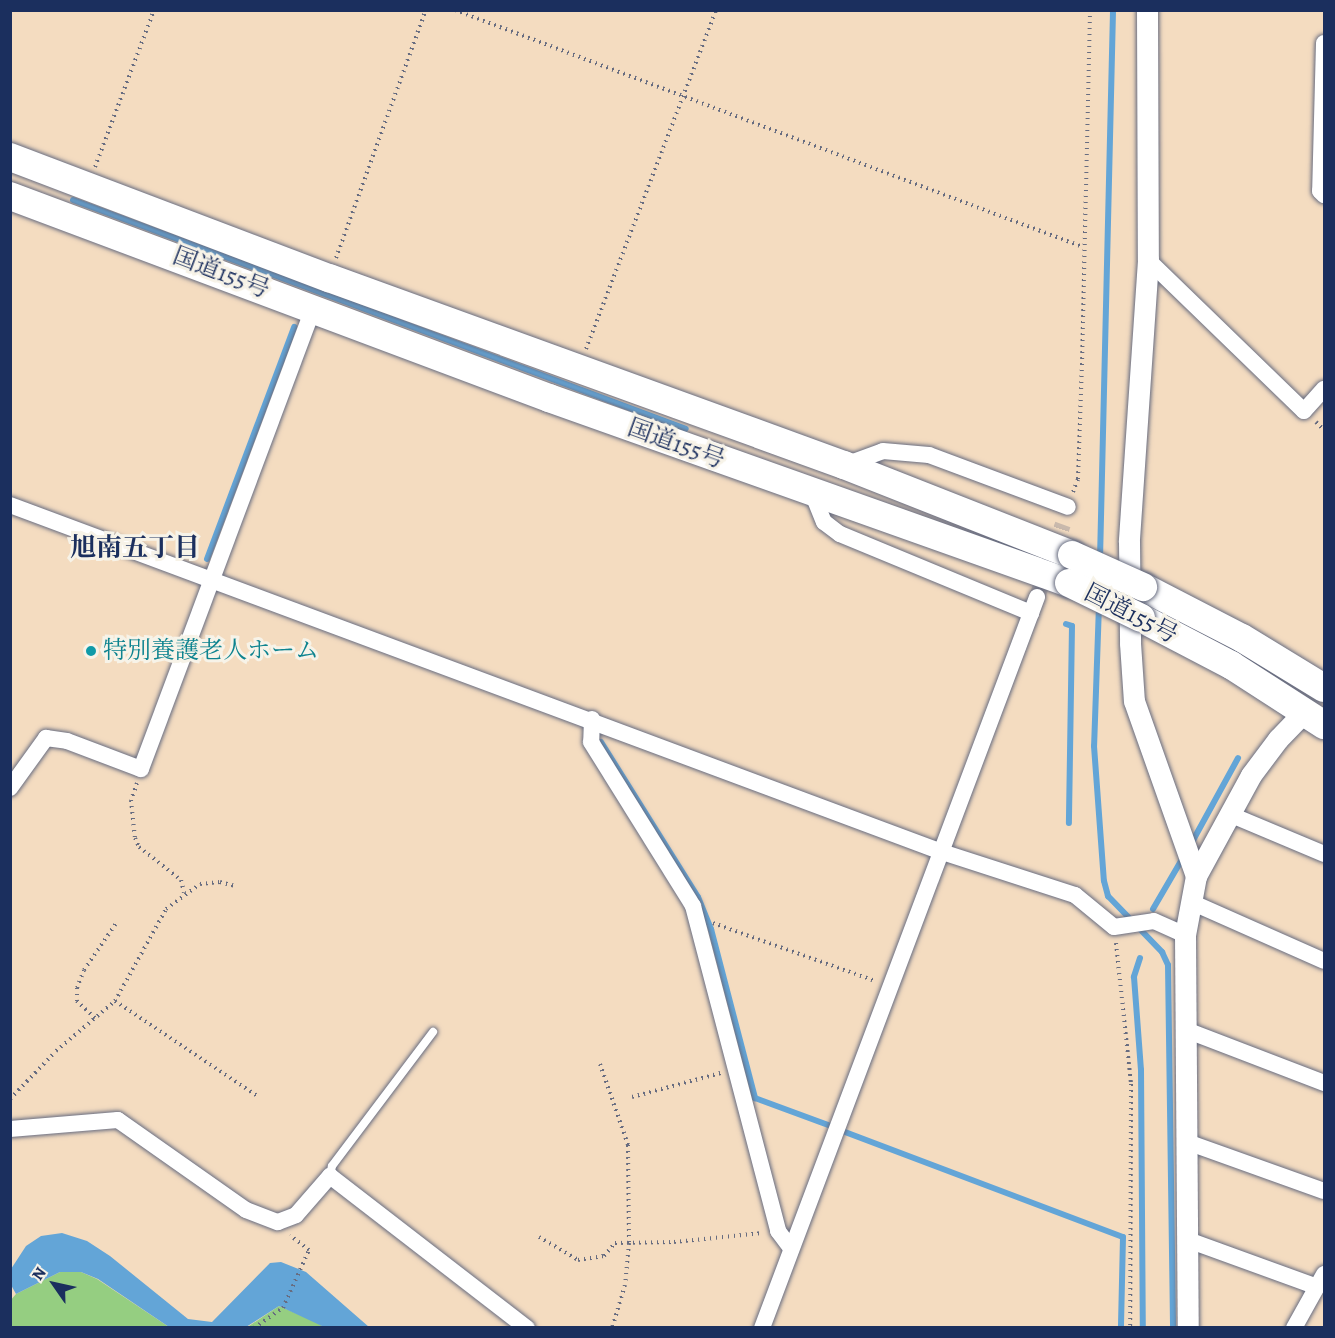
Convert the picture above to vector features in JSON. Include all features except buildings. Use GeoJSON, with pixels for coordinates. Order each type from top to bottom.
{"type":"FeatureCollection","features":[{"type":"Feature","properties":{"kind":"highway","name":"国道155号"},"geometry":{"type":"LineString","coordinates":[[10,157],[329,278],[844,465],[1072,555],[1143,587],[1242,638],[1324,688]]}},
{"type":"Feature","properties":{"kind":"highway","name":"国道155号"},"geometry":{"type":"LineString","coordinates":[[10,196],[813,495],[1069,583],[1231,665],[1314,718]]}},
{"type":"Feature","properties":{"kind":"street"},"geometry":{"type":"LineString","coordinates":[[1148,10],[1148,260],[1130,542],[1134,701],[1196,876]]}},
{"type":"Feature","properties":{"kind":"street"},"geometry":{"type":"LineString","coordinates":[[1324,43],[1320,191],[1324,195]]}},
{"type":"Feature","properties":{"kind":"street"},"geometry":{"type":"LineString","coordinates":[[1148,260],[1304,411],[1324,389]]}},
{"type":"Feature","properties":{"kind":"street"},"geometry":{"type":"LineString","coordinates":[[10,788],[46,738],[67,741],[141,769],[313,308]]}},
{"type":"Feature","properties":{"kind":"street"},"geometry":{"type":"LineString","coordinates":[[844,465],[883,451],[928,455],[1068,507]]}},
{"type":"Feature","properties":{"kind":"street"},"geometry":{"type":"LineString","coordinates":[[762,1328],[1034,605],[840,534],[824,522],[813,495]]}},
{"type":"Feature","properties":{"kind":"street"},"geometry":{"type":"LineString","coordinates":[[10,505],[211,581],[592,719],[942,852],[1075,895],[1113,927],[1154,921],[1185,935]]}},
{"type":"Feature","properties":{"kind":"street"},"geometry":{"type":"LineString","coordinates":[[1188,1328],[1185,935],[1196,876],[1229,814],[1278,739],[1314,718]]}},
{"type":"Feature","properties":{"kind":"street"},"geometry":{"type":"LineString","coordinates":[[592,719],[591,742],[693,906],[778,1231],[791,1248]]}},
{"type":"Feature","properties":{"kind":"street"},"geometry":{"type":"LineString","coordinates":[[1229,814],[1324,854]]}},
{"type":"Feature","properties":{"kind":"street"},"geometry":{"type":"LineString","coordinates":[[1191,902],[1324,961]]}},
{"type":"Feature","properties":{"kind":"street"},"geometry":{"type":"LineString","coordinates":[[1186,1030],[1324,1083]]}},
{"type":"Feature","properties":{"kind":"street"},"geometry":{"type":"LineString","coordinates":[[10,1129],[118,1120],[246,1210],[278,1222],[296,1215],[330,1176],[527,1328]]}},
{"type":"Feature","properties":{"kind":"street"},"geometry":{"type":"LineString","coordinates":[[1187,1142],[1324,1191]]}},
{"type":"Feature","properties":{"kind":"street"},"geometry":{"type":"LineString","coordinates":[[1188,1240],[1321,1280],[1294,1328]]}},
{"type":"Feature","properties":{"kind":"lane"},"geometry":{"type":"LineString","coordinates":[[330,1176],[332,1166],[433,1032]]}},
{"type":"Feature","properties":{"kind":"path"},"geometry":{"type":"LineString","coordinates":[[87,186],[154,10]]}},
{"type":"Feature","properties":{"kind":"path"},"geometry":{"type":"LineString","coordinates":[[329,278],[426,10]]}},
{"type":"Feature","properties":{"kind":"path"},"geometry":{"type":"LineString","coordinates":[[455,10],[1083,246]]}},
{"type":"Feature","properties":{"kind":"path"},"geometry":{"type":"LineString","coordinates":[[577,368],[598,322],[716,10]]}},
{"type":"Feature","properties":{"kind":"path"},"geometry":{"type":"LineString","coordinates":[[1068,507],[1078,479],[1090,10]]}},
{"type":"Feature","properties":{"kind":"path"},"geometry":{"type":"LineString","coordinates":[[141,769],[131,800],[136,817],[135,838],[139,847],[181,880],[184,894]]}},
{"type":"Feature","properties":{"kind":"path"},"geometry":{"type":"LineString","coordinates":[[10,1099],[56,1051],[115,1001],[157,920],[184,894],[200,884],[220,882],[235,886]]}},
{"type":"Feature","properties":{"kind":"path"},"geometry":{"type":"LineString","coordinates":[[95,1018],[77,1001],[77,988],[84,970],[117,922]]}},
{"type":"Feature","properties":{"kind":"path"},"geometry":{"type":"LineString","coordinates":[[698,924],[716,923],[891,987]]}},
{"type":"Feature","properties":{"kind":"path"},"geometry":{"type":"LineString","coordinates":[[1113,927],[1131,1084],[1131,1328]]}},
{"type":"Feature","properties":{"kind":"path"},"geometry":{"type":"LineString","coordinates":[[115,1001],[259,1097]]}},
{"type":"Feature","properties":{"kind":"path"},"geometry":{"type":"LineString","coordinates":[[600,1064],[628,1145],[629,1243],[623,1294],[612,1328]]}},
{"type":"Feature","properties":{"kind":"path"},"geometry":{"type":"LineString","coordinates":[[632,1097],[736,1069]]}},
{"type":"Feature","properties":{"kind":"path"},"geometry":{"type":"LineString","coordinates":[[254,1328],[283,1308],[309,1250],[278,1222]]}},
{"type":"Feature","properties":{"kind":"path"},"geometry":{"type":"LineString","coordinates":[[539,1238],[578,1260],[604,1256],[615,1243],[674,1242],[778,1231]]}},
{"type":"Feature","properties":{"kind":"path"},"geometry":{"type":"LineString","coordinates":[[10,1293],[10,1307]]}},
{"type":"Feature","properties":{"kind":"green space"},"geometry":{"type":"Polygon","coordinates":[[[60,1272],[81,1272],[97,1279],[169,1327],[11,1327],[10,1301],[16,1294],[60,1272]]]}},
{"type":"Feature","properties":{"kind":"green space"},"geometry":{"type":"Polygon","coordinates":[[[279,1306],[314,1321],[324,1327],[246,1328],[279,1306]]]}},
{"type":"Feature","properties":{"kind":"water"},"geometry":{"type":"Polygon","coordinates":[[[62,1233],[87,1241],[110,1256],[188,1319],[212,1322],[270,1263],[281,1262],[306,1272],[369,1327],[324,1327],[279,1306],[246,1327],[169,1327],[98,1279],[81,1272],[60,1272],[16,1294],[11,1285],[11,1269],[26,1246],[41,1236],[62,1233]]]}},
{"type":"Feature","properties":{"kind":"waterway"},"geometry":{"type":"LineString","coordinates":[[1100,559],[1113,10]]}},
{"type":"Feature","properties":{"kind":"waterway"},"geometry":{"type":"LineString","coordinates":[[73,200],[686,429]]}},
{"type":"Feature","properties":{"kind":"waterway"},"geometry":{"type":"LineString","coordinates":[[207,559],[294,327]]}},
{"type":"Feature","properties":{"kind":"waterway"},"geometry":{"type":"LineString","coordinates":[[1099,605],[1094,746],[1104,881],[1108,896],[1162,952],[1168,965],[1173,1328]]}},
{"type":"Feature","properties":{"kind":"waterway"},"geometry":{"type":"LineString","coordinates":[[1066,624],[1072,626],[1069,823]]}},
{"type":"Feature","properties":{"kind":"waterway"},"geometry":{"type":"LineString","coordinates":[[601,742],[698,897],[711,929],[755,1098],[828,1125]]}},
{"type":"Feature","properties":{"kind":"waterway"},"geometry":{"type":"LineString","coordinates":[[1191,844],[1238,758]]}},
{"type":"Feature","properties":{"kind":"waterway"},"geometry":{"type":"LineString","coordinates":[[1153,909],[1184,856]]}},
{"type":"Feature","properties":{"kind":"waterway"},"geometry":{"type":"LineString","coordinates":[[1140,958],[1134,977],[1141,1070],[1143,1328]]}},
{"type":"Feature","properties":{"kind":"waterway"},"geometry":{"type":"LineString","coordinates":[[845,1132],[1123,1237],[1121,1328]]}},
{"type":"Feature","properties":{"kind":"tunnel"},"geometry":{"type":"LineString","coordinates":[[1037,597],[1063,524]]}},
{"type":"Feature","properties":{"kind":"place","name":"特別養護老人ホーム"},"geometry":{"type":"Point","coordinates":[91,651]}},
{"type":"Feature","properties":{"kind":"district","name":"旭南五丁目"},"geometry":{"type":"Point","coordinates":[135,548]}}]}
